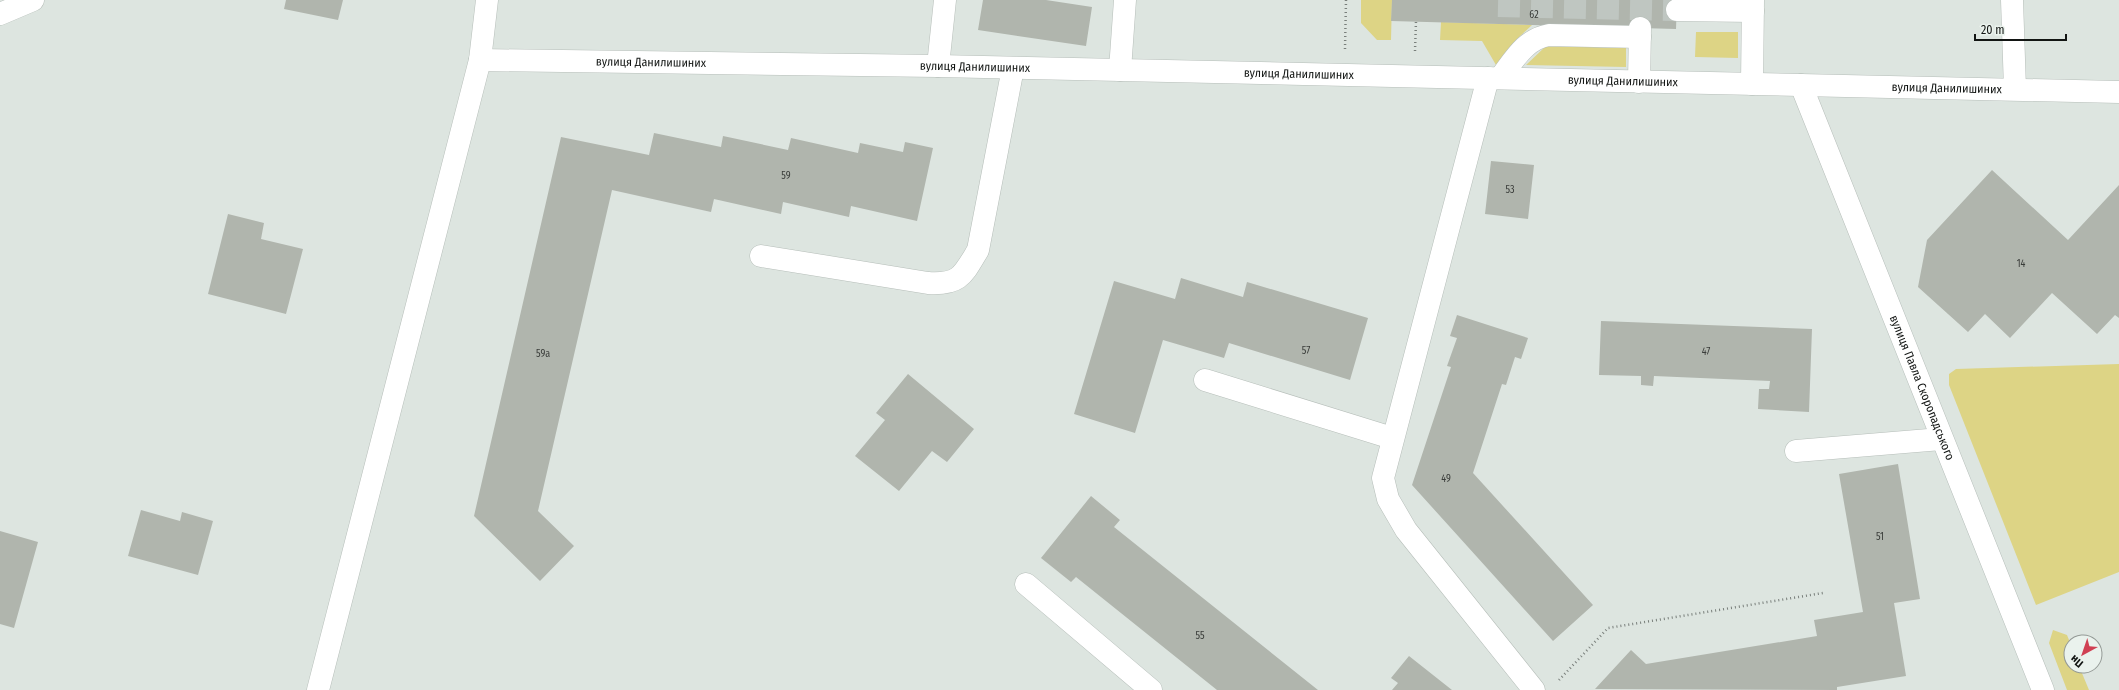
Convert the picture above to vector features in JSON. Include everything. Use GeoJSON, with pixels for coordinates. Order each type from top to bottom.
{"type":"FeatureCollection","features":[{"type":"Feature","properties":{"kind":"street"},"geometry":{"type":"LineString","coordinates":[[0,14],[33,0]]}},
{"type":"Feature","properties":{"kind":"street"},"geometry":{"type":"LineString","coordinates":[[318,690],[480,60],[487,0]]}},
{"type":"Feature","properties":{"kind":"street"},"geometry":{"type":"LineString","coordinates":[[938,66],[945,0]]}},
{"type":"Feature","properties":{"kind":"street"},"geometry":{"type":"LineString","coordinates":[[1120,70],[1124,0]]}},
{"type":"Feature","properties":{"kind":"street"},"geometry":{"type":"LineString","coordinates":[[2012,0],[2015,89]]}},
{"type":"Feature","properties":{"kind":"street"},"geometry":{"type":"LineString","coordinates":[[1677,10],[1753,6],[1752,84]]}},
{"type":"Feature","properties":{"kind":"street"},"geometry":{"type":"LineString","coordinates":[[1544,687],[1406,530],[1388,499],[1383,478],[1392,438],[1494,78],[1526,46],[1539,37],[1549,35],[1640,32],[1639,82]]}},
{"type":"Feature","properties":{"kind":"street","name":"вулиця Данилишиних"},"geometry":{"type":"LineString","coordinates":[[480,60],[938,66],[2119,92]]}},
{"type":"Feature","properties":{"kind":"street"},"geometry":{"type":"LineString","coordinates":[[761,256],[928,283],[946,284],[964,274],[978,250],[1013,68]]}},
{"type":"Feature","properties":{"kind":"street","name":"вулиця Павла Скоропадського"},"geometry":{"type":"LineString","coordinates":[[1801,85],[1941,439],[2043,690]]}},
{"type":"Feature","properties":{"kind":"street"},"geometry":{"type":"LineString","coordinates":[[1205,380],[1392,438]]}},
{"type":"Feature","properties":{"kind":"street"},"geometry":{"type":"LineString","coordinates":[[1796,451],[1941,439]]}},
{"type":"Feature","properties":{"kind":"street"},"geometry":{"type":"LineString","coordinates":[[1026,584],[1151,690]]}},
{"type":"Feature","properties":{"kind":"path"},"geometry":{"type":"LineString","coordinates":[[1346,0],[1346,18]]}},
{"type":"Feature","properties":{"kind":"path"},"geometry":{"type":"LineString","coordinates":[[1415,54],[1416,21]]}},
{"type":"Feature","properties":{"kind":"path"},"geometry":{"type":"LineString","coordinates":[[1544,687],[1608,628],[1823,593]]}},
{"type":"Feature","properties":{"kind":"shaded area"},"geometry":{"type":"Polygon","coordinates":[[[1361,0],[1392,0],[1391,40],[1377,40],[1361,23],[1361,0]]]}},
{"type":"Feature","properties":{"kind":"shaded area"},"geometry":{"type":"Polygon","coordinates":[[[1441,22],[1532,25],[1517,39],[1496,65],[1482,41],[1440,40],[1441,22]]]}},
{"type":"Feature","properties":{"kind":"shaded area"},"geometry":{"type":"Polygon","coordinates":[[[1696,32],[1738,32],[1738,58],[1695,57],[1696,32]]]}},
{"type":"Feature","properties":{"kind":"shaded area"},"geometry":{"type":"Polygon","coordinates":[[[1546,46],[1626,48],[1626,67],[1526,65],[1546,46]]]}},
{"type":"Feature","properties":{"kind":"shaded area"},"geometry":{"type":"Polygon","coordinates":[[[2119,364],[2119,572],[2036,605],[1949,385],[1949,374],[1956,369],[2119,364]]]}},
{"type":"Feature","properties":{"kind":"shaded area"},"geometry":{"type":"Polygon","coordinates":[[[2053,630],[2064,634],[2063,674],[2082,674],[2089,690],[2067,690],[2049,643],[2053,630]]]}},
{"type":"Feature","properties":{"kind":"building"},"geometry":{"type":"Polygon","coordinates":[[[286,0],[343,0],[338,20],[284,9],[286,0]]]}},
{"type":"Feature","properties":{"kind":"building"},"geometry":{"type":"Polygon","coordinates":[[[983,0],[1046,0],[1092,7],[1086,46],[978,30],[983,0]]]}},
{"type":"Feature","properties":{"kind":"building"},"geometry":{"type":"Polygon","coordinates":[[[1392,0],[1677,0],[1676,29],[1391,21],[1392,0]]]}},
{"type":"Feature","properties":{"kind":"building"},"geometry":{"type":"Polygon","coordinates":[[[654,133],[721,147],[723,136],[788,150],[791,138],[858,153],[860,143],[903,152],[905,142],[933,148],[917,221],[851,206],[849,217],[783,202],[781,214],[714,199],[711,212],[612,190],[538,511],[574,546],[540,581],[474,516],[561,137],[649,155],[654,133]]]}},
{"type":"Feature","properties":{"kind":"building"},"geometry":{"type":"Polygon","coordinates":[[[1491,161],[1534,165],[1528,219],[1485,214],[1491,161]]]}},
{"type":"Feature","properties":{"kind":"building"},"geometry":{"type":"Polygon","coordinates":[[[1992,170],[2068,240],[2119,185],[2119,318],[2115,315],[2097,334],[2052,293],[2010,338],[1985,314],[1968,332],[1918,287],[1927,240],[1992,170]]]}},
{"type":"Feature","properties":{"kind":"building"},"geometry":{"type":"Polygon","coordinates":[[[228,214],[264,223],[261,239],[303,249],[286,314],[208,294],[228,214]]]}},
{"type":"Feature","properties":{"kind":"building"},"geometry":{"type":"Polygon","coordinates":[[[1181,278],[1243,297],[1247,282],[1368,318],[1350,380],[1229,343],[1224,358],[1163,340],[1135,433],[1074,414],[1114,281],[1175,299],[1181,278]]]}},
{"type":"Feature","properties":{"kind":"building"},"geometry":{"type":"Polygon","coordinates":[[[1457,315],[1528,338],[1521,359],[1515,357],[1506,385],[1502,384],[1473,473],[1593,605],[1553,641],[1412,485],[1451,367],[1447,366],[1457,338],[1450,336],[1457,315]]]}},
{"type":"Feature","properties":{"kind":"building"},"geometry":{"type":"Polygon","coordinates":[[[1601,321],[1812,329],[1809,412],[1758,409],[1759,389],[1769,389],[1770,381],[1654,376],[1653,386],[1641,385],[1641,376],[1599,375],[1601,321]]]}},
{"type":"Feature","properties":{"kind":"building"},"geometry":{"type":"Polygon","coordinates":[[[908,374],[974,429],[947,462],[932,451],[899,491],[855,456],[885,420],[876,413],[908,374]]]}},
{"type":"Feature","properties":{"kind":"building"},"geometry":{"type":"Polygon","coordinates":[[[1898,464],[1920,599],[1894,603],[1906,676],[1837,687],[1837,690],[1595,689],[1631,650],[1646,664],[1817,636],[1814,620],[1863,612],[1839,474],[1898,464]]]}},
{"type":"Feature","properties":{"kind":"building"},"geometry":{"type":"Polygon","coordinates":[[[1091,496],[1120,520],[1114,527],[1318,690],[1217,690],[1076,577],[1071,582],[1041,558],[1091,496]]]}},
{"type":"Feature","properties":{"kind":"building"},"geometry":{"type":"Polygon","coordinates":[[[141,510],[180,521],[182,512],[213,521],[198,575],[128,556],[141,510]]]}},
{"type":"Feature","properties":{"kind":"building"},"geometry":{"type":"Polygon","coordinates":[[[0,531],[38,542],[14,628],[0,624],[0,531]]]}},
{"type":"Feature","properties":{"kind":"building"},"geometry":{"type":"Polygon","coordinates":[[[1409,656],[1452,690],[1392,690],[1398,683],[1391,678],[1409,656]]]}},
{"type":"Feature","properties":{"kind":"tunnel"},"geometry":{"type":"LineString","coordinates":[[1498,6],[1677,10]]}}]}
